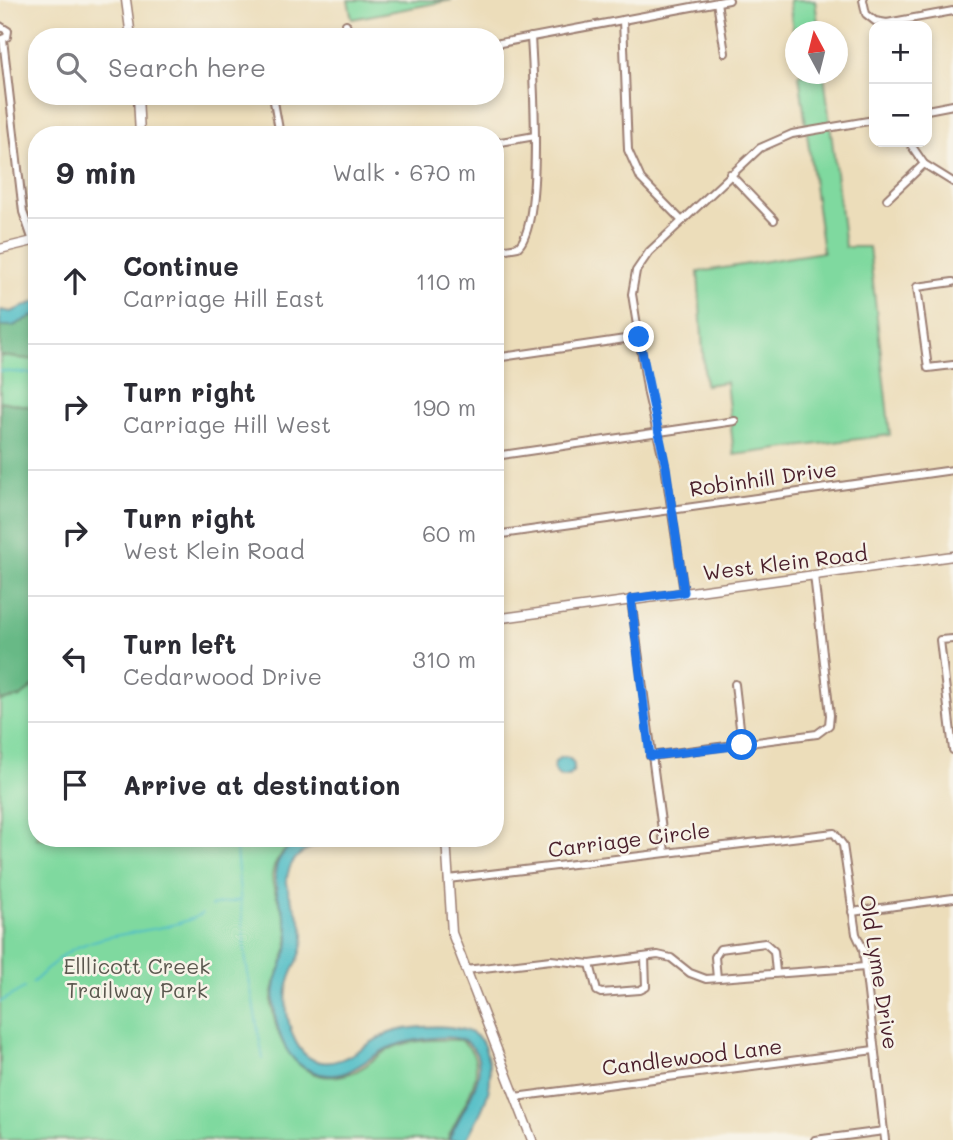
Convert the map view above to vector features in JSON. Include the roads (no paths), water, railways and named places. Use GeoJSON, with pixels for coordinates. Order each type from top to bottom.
{"type":"FeatureCollection","features":[{"type":"Feature","properties":{"kind":"street"},"geometry":{"type":"LineString","coordinates":[[126,0],[130,28]]}},
{"type":"Feature","properties":{"kind":"street"},"geometry":{"type":"LineString","coordinates":[[504,42],[729,0]]}},
{"type":"Feature","properties":{"kind":"street"},"geometry":{"type":"LineString","coordinates":[[863,0],[866,14],[881,23],[953,11]]}},
{"type":"Feature","properties":{"kind":"street"},"geometry":{"type":"LineString","coordinates":[[717,2],[725,53]]}},
{"type":"Feature","properties":{"kind":"street"},"geometry":{"type":"LineString","coordinates":[[624,20],[628,150],[641,179],[681,221]]}},
{"type":"Feature","properties":{"kind":"street"},"geometry":{"type":"LineString","coordinates":[[346,24],[347,28]]}},
{"type":"Feature","properties":{"kind":"street"},"geometry":{"type":"LineString","coordinates":[[0,26],[8,30],[1,39],[23,212],[28,224]]}},
{"type":"Feature","properties":{"kind":"street"},"geometry":{"type":"LineString","coordinates":[[504,249],[518,247],[529,232],[536,136],[531,37]]}},
{"type":"Feature","properties":{"kind":"street"},"geometry":{"type":"LineString","coordinates":[[138,105],[140,126]]}},
{"type":"Feature","properties":{"kind":"street"},"geometry":{"type":"LineString","coordinates":[[275,105],[278,126]]}},
{"type":"Feature","properties":{"kind":"street"},"geometry":{"type":"LineString","coordinates":[[932,109],[953,105]]}},
{"type":"Feature","properties":{"kind":"street"},"geometry":{"type":"LineString","coordinates":[[684,592],[672,509],[632,294],[636,271],[649,252],[751,154],[780,138],[869,121]]}},
{"type":"Feature","properties":{"kind":"street"},"geometry":{"type":"LineString","coordinates":[[504,141],[536,136]]}},
{"type":"Feature","properties":{"kind":"street"},"geometry":{"type":"LineString","coordinates":[[912,147],[924,164],[953,182]]}},
{"type":"Feature","properties":{"kind":"street"},"geometry":{"type":"LineString","coordinates":[[887,199],[924,164]]}},
{"type":"Feature","properties":{"kind":"street"},"geometry":{"type":"LineString","coordinates":[[730,174],[774,220]]}},
{"type":"Feature","properties":{"kind":"street"},"geometry":{"type":"LineString","coordinates":[[0,249],[28,243]]}},
{"type":"Feature","properties":{"kind":"street"},"geometry":{"type":"LineString","coordinates":[[953,282],[917,287],[928,368],[953,365]]}},
{"type":"Feature","properties":{"kind":"street"},"geometry":{"type":"LineString","coordinates":[[504,357],[639,337]]}},
{"type":"Feature","properties":{"kind":"street"},"geometry":{"type":"LineString","coordinates":[[504,455],[735,421]]}},
{"type":"Feature","properties":{"kind":"street","name":"Robinhill Drive"},"geometry":{"type":"LineString","coordinates":[[504,534],[953,470]]}},
{"type":"Feature","properties":{"kind":"street","name":"West Klein Road"},"geometry":{"type":"LineString","coordinates":[[504,618],[953,556]]}},
{"type":"Feature","properties":{"kind":"street"},"geometry":{"type":"LineString","coordinates":[[650,756],[817,734],[829,725],[814,575]]}},
{"type":"Feature","properties":{"kind":"street"},"geometry":{"type":"LineString","coordinates":[[631,599],[665,852]]}},
{"type":"Feature","properties":{"kind":"street"},"geometry":{"type":"LineString","coordinates":[[953,639],[940,640],[953,750]]}},
{"type":"Feature","properties":{"kind":"street"},"geometry":{"type":"LineString","coordinates":[[735,684],[742,745]]}},
{"type":"Feature","properties":{"kind":"street","name":"Old Lyme Drive"},"geometry":{"type":"LineString","coordinates":[[814,834],[834,833],[843,845],[852,912],[865,967],[885,1140]]}},
{"type":"Feature","properties":{"kind":"street","name":"Carriage Circle"},"geometry":{"type":"LineString","coordinates":[[448,879],[814,834]]}},
{"type":"Feature","properties":{"kind":"street"},"geometry":{"type":"LineString","coordinates":[[446,847],[452,933],[532,1140]]}},
{"type":"Feature","properties":{"kind":"street"},"geometry":{"type":"LineString","coordinates":[[852,912],[953,898]]}},
{"type":"Feature","properties":{"kind":"street"},"geometry":{"type":"LineString","coordinates":[[717,978],[715,957],[720,949],[765,943],[774,951],[776,972]]}},
{"type":"Feature","properties":{"kind":"street"},"geometry":{"type":"LineString","coordinates":[[466,970],[551,960],[590,964],[664,956],[697,977],[717,978],[776,972],[813,973],[865,967]]}},
{"type":"Feature","properties":{"kind":"street"},"geometry":{"type":"LineString","coordinates":[[590,964],[597,990],[601,993],[640,990],[646,987],[647,981],[645,957]]}},
{"type":"Feature","properties":{"kind":"street","name":"Candlewood Lane"},"geometry":{"type":"LineString","coordinates":[[515,1097],[874,1050]]}},
{"type":"Feature","properties":{"kind":"street"},"geometry":{"type":"LineString","coordinates":[[815,1140],[884,1131]]}},
{"type":"Feature","properties":{"kind":"water"},"geometry":{"type":"Polygon","coordinates":[[[28,305],[28,318],[13,326],[0,326],[0,310],[11,312],[28,305]]]}},
{"type":"Feature","properties":{"kind":"water"},"geometry":{"type":"Polygon","coordinates":[[[560,757],[568,757],[574,767],[568,777],[560,777],[554,771],[554,763],[560,757]]]}},
{"type":"Feature","properties":{"kind":"water"},"geometry":{"type":"Polygon","coordinates":[[[289,847],[312,847],[297,857],[288,873],[287,881],[304,934],[302,948],[287,989],[288,1019],[300,1048],[314,1060],[333,1062],[387,1034],[410,1028],[440,1026],[468,1031],[478,1037],[484,1046],[490,1084],[484,1106],[466,1140],[449,1140],[478,1078],[476,1053],[461,1039],[428,1038],[404,1043],[386,1049],[342,1074],[332,1075],[309,1070],[290,1055],[279,1032],[274,1006],[277,977],[287,952],[289,937],[275,879],[278,861],[289,847]]]}},
{"type":"Feature","properties":{"kind":"waterway"},"geometry":{"type":"LineString","coordinates":[[0,371],[28,373]]}},
{"type":"Feature","properties":{"kind":"waterway"},"geometry":{"type":"LineString","coordinates":[[236,847],[246,962],[263,1059]]}},
{"type":"Feature","properties":{"kind":"waterway"},"geometry":{"type":"LineString","coordinates":[[211,906],[240,900]]}},
{"type":"Feature","properties":{"kind":"waterway"},"geometry":{"type":"LineString","coordinates":[[32,983],[61,957],[81,946],[97,940],[168,926],[202,914]]}},
{"type":"Feature","properties":{"kind":"waterway"},"geometry":{"type":"LineString","coordinates":[[0,1002],[24,988]]}},
{"type":"Feature","properties":{"kind":"park label","name":"Elllicott Creek Trailway Park"},"geometry":{"type":"Point","coordinates":[137,977]}}]}
